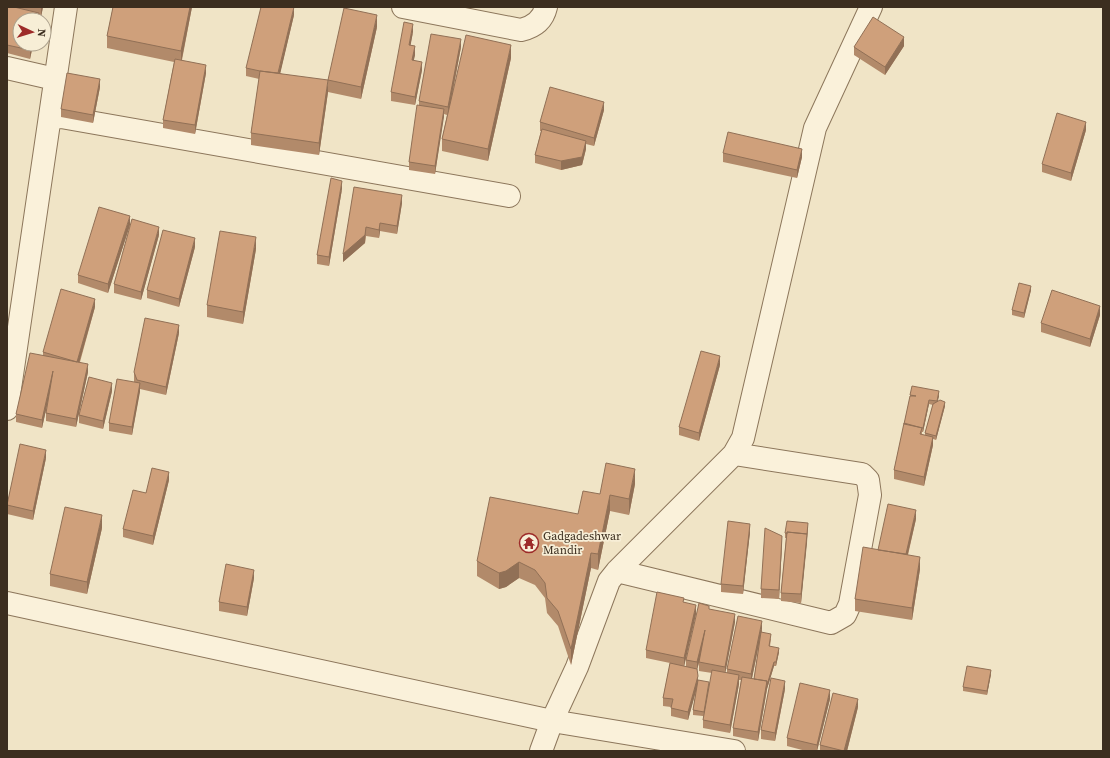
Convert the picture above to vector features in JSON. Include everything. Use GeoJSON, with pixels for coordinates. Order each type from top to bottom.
{"type":"FeatureCollection","features":[{"type":"Feature","properties":{"kind":"street"},"geometry":{"type":"LineString","coordinates":[[7,409],[66,7]]}},
{"type":"Feature","properties":{"kind":"street"},"geometry":{"type":"LineString","coordinates":[[402,7],[521,30],[530,28],[537,23],[545,13],[546,7]]}},
{"type":"Feature","properties":{"kind":"street"},"geometry":{"type":"LineString","coordinates":[[541,751],[552,721],[577,668],[603,596],[617,571],[734,454],[743,438],[815,128],[871,7]]}},
{"type":"Feature","properties":{"kind":"street"},"geometry":{"type":"LineString","coordinates":[[7,68],[55,79]]}},
{"type":"Feature","properties":{"kind":"street"},"geometry":{"type":"LineString","coordinates":[[50,119],[61,117],[509,196]]}},
{"type":"Feature","properties":{"kind":"street"},"geometry":{"type":"LineString","coordinates":[[617,571],[831,623],[845,615],[850,604],[870,494],[868,480],[862,474],[734,454]]}},
{"type":"Feature","properties":{"kind":"street"},"geometry":{"type":"LineString","coordinates":[[7,603],[552,721],[734,751]]}},
{"type":"Feature","properties":{"kind":"building"},"geometry":{"type":"Polygon","coordinates":[[[7,7],[14,7],[35,12],[12,12],[12,46],[7,45],[7,7]]]}},
{"type":"Feature","properties":{"kind":"building"},"geometry":{"type":"Polygon","coordinates":[[[113,7],[190,7],[181,51],[107,36],[113,7]]]}},
{"type":"Feature","properties":{"kind":"building"},"geometry":{"type":"Polygon","coordinates":[[[261,7],[294,7],[278,73],[246,68],[261,7]]]}},
{"type":"Feature","properties":{"kind":"building"},"geometry":{"type":"Polygon","coordinates":[[[344,8],[377,15],[361,87],[328,80],[344,8]]]}},
{"type":"Feature","properties":{"kind":"building"},"geometry":{"type":"Polygon","coordinates":[[[873,17],[904,37],[885,67],[854,47],[873,17]]]}},
{"type":"Feature","properties":{"kind":"building"},"geometry":{"type":"Polygon","coordinates":[[[404,22],[413,24],[409,45],[415,46],[412,60],[422,62],[415,97],[391,92],[404,22]]]}},
{"type":"Feature","properties":{"kind":"building"},"geometry":{"type":"Polygon","coordinates":[[[431,34],[461,39],[448,107],[419,101],[431,34]]]}},
{"type":"Feature","properties":{"kind":"building"},"geometry":{"type":"Polygon","coordinates":[[[466,35],[511,45],[488,149],[442,139],[466,35]]]}},
{"type":"Feature","properties":{"kind":"building"},"geometry":{"type":"Polygon","coordinates":[[[175,59],[206,65],[195,125],[163,120],[175,59]]]}},
{"type":"Feature","properties":{"kind":"building"},"geometry":{"type":"Polygon","coordinates":[[[260,71],[328,80],[319,143],[251,133],[260,71]]]}},
{"type":"Feature","properties":{"kind":"building"},"geometry":{"type":"Polygon","coordinates":[[[67,73],[100,79],[93,115],[61,109],[67,73]]]}},
{"type":"Feature","properties":{"kind":"building"},"geometry":{"type":"Polygon","coordinates":[[[550,87],[604,102],[594,138],[540,122],[550,87]]]}},
{"type":"Feature","properties":{"kind":"building"},"geometry":{"type":"Polygon","coordinates":[[[417,105],[444,109],[435,166],[409,162],[417,105]]]}},
{"type":"Feature","properties":{"kind":"building"},"geometry":{"type":"Polygon","coordinates":[[[1057,113],[1086,122],[1071,173],[1042,164],[1057,113]]]}},
{"type":"Feature","properties":{"kind":"building"},"geometry":{"type":"Polygon","coordinates":[[[542,129],[586,141],[582,157],[561,161],[535,155],[542,129]]]}},
{"type":"Feature","properties":{"kind":"building"},"geometry":{"type":"Polygon","coordinates":[[[728,132],[802,149],[797,170],[723,153],[728,132]]]}},
{"type":"Feature","properties":{"kind":"building"},"geometry":{"type":"Polygon","coordinates":[[[331,178],[342,181],[329,257],[317,255],[331,178]]]}},
{"type":"Feature","properties":{"kind":"building"},"geometry":{"type":"Polygon","coordinates":[[[354,187],[402,195],[397,226],[380,223],[379,230],[366,227],[365,235],[343,254],[354,187]]]}},
{"type":"Feature","properties":{"kind":"building"},"geometry":{"type":"Polygon","coordinates":[[[99,207],[130,216],[108,284],[78,275],[99,207]]]}},
{"type":"Feature","properties":{"kind":"building"},"geometry":{"type":"Polygon","coordinates":[[[132,219],[159,227],[141,292],[114,284],[132,219]]]}},
{"type":"Feature","properties":{"kind":"building"},"geometry":{"type":"Polygon","coordinates":[[[163,230],[195,238],[179,299],[147,290],[163,230]]]}},
{"type":"Feature","properties":{"kind":"building"},"geometry":{"type":"Polygon","coordinates":[[[220,231],[256,237],[243,312],[207,305],[220,231]]]}},
{"type":"Feature","properties":{"kind":"building"},"geometry":{"type":"Polygon","coordinates":[[[1019,283],[1031,286],[1024,313],[1012,310],[1019,283]]]}},
{"type":"Feature","properties":{"kind":"building"},"geometry":{"type":"Polygon","coordinates":[[[61,289],[95,299],[77,362],[43,352],[61,289]]]}},
{"type":"Feature","properties":{"kind":"building"},"geometry":{"type":"Polygon","coordinates":[[[1052,290],[1100,306],[1090,339],[1041,323],[1052,290]]]}},
{"type":"Feature","properties":{"kind":"building"},"geometry":{"type":"Polygon","coordinates":[[[145,318],[179,325],[166,387],[137,380],[134,372],[145,318]]]}},
{"type":"Feature","properties":{"kind":"building"},"geometry":{"type":"Polygon","coordinates":[[[701,351],[720,356],[699,433],[679,427],[701,351]]]}},
{"type":"Feature","properties":{"kind":"building"},"geometry":{"type":"Polygon","coordinates":[[[30,353],[88,364],[76,419],[46,413],[53,371],[42,420],[16,414],[30,353]]]}},
{"type":"Feature","properties":{"kind":"building"},"geometry":{"type":"Polygon","coordinates":[[[89,377],[112,383],[103,421],[79,415],[89,377]]]}},
{"type":"Feature","properties":{"kind":"building"},"geometry":{"type":"Polygon","coordinates":[[[117,379],[140,383],[132,427],[109,423],[117,379]]]}},
{"type":"Feature","properties":{"kind":"building"},"geometry":{"type":"Polygon","coordinates":[[[912,386],[939,391],[937,401],[929,400],[923,428],[904,424],[910,396],[916,396],[910,395],[912,386]]]}},
{"type":"Feature","properties":{"kind":"building"},"geometry":{"type":"Polygon","coordinates":[[[940,400],[945,402],[936,436],[925,433],[933,404],[940,400]]]}},
{"type":"Feature","properties":{"kind":"building"},"geometry":{"type":"Polygon","coordinates":[[[904,423],[922,428],[920,434],[933,437],[924,477],[894,470],[904,423]]]}},
{"type":"Feature","properties":{"kind":"building"},"geometry":{"type":"Polygon","coordinates":[[[20,444],[46,450],[33,511],[7,505],[20,444]]]}},
{"type":"Feature","properties":{"kind":"building"},"geometry":{"type":"Polygon","coordinates":[[[606,463],[635,469],[629,499],[610,495],[598,554],[591,553],[571,649],[558,611],[547,598],[545,583],[535,570],[519,562],[506,571],[499,573],[477,561],[490,497],[578,514],[583,491],[600,494],[606,463]]]}},
{"type":"Feature","properties":{"kind":"building"},"geometry":{"type":"Polygon","coordinates":[[[152,468],[169,472],[153,536],[123,529],[133,490],[146,493],[152,468]]]}},
{"type":"Feature","properties":{"kind":"building"},"geometry":{"type":"Polygon","coordinates":[[[888,504],[916,510],[906,554],[878,550],[888,504]]]}},
{"type":"Feature","properties":{"kind":"building"},"geometry":{"type":"Polygon","coordinates":[[[65,507],[102,515],[87,582],[50,574],[65,507]]]}},
{"type":"Feature","properties":{"kind":"building"},"geometry":{"type":"Polygon","coordinates":[[[728,521],[750,524],[743,586],[721,584],[728,521]]]}},
{"type":"Feature","properties":{"kind":"building"},"geometry":{"type":"Polygon","coordinates":[[[787,521],[808,523],[807,534],[785,533],[787,521]]]}},
{"type":"Feature","properties":{"kind":"building"},"geometry":{"type":"Polygon","coordinates":[[[765,528],[782,536],[779,590],[761,589],[765,528]]]}},
{"type":"Feature","properties":{"kind":"building"},"geometry":{"type":"Polygon","coordinates":[[[787,532],[807,534],[801,594],[781,593],[787,532]]]}},
{"type":"Feature","properties":{"kind":"building"},"geometry":{"type":"Polygon","coordinates":[[[863,547],[920,557],[912,608],[855,599],[863,547]]]}},
{"type":"Feature","properties":{"kind":"building"},"geometry":{"type":"Polygon","coordinates":[[[226,564],[254,570],[247,607],[219,602],[226,564]]]}},
{"type":"Feature","properties":{"kind":"building"},"geometry":{"type":"Polygon","coordinates":[[[657,592],[684,598],[683,602],[696,605],[684,658],[646,650],[657,592]]]}},
{"type":"Feature","properties":{"kind":"building"},"geometry":{"type":"Polygon","coordinates":[[[699,603],[709,606],[709,609],[735,614],[725,667],[699,662],[705,630],[697,662],[686,660],[699,603]]]}},
{"type":"Feature","properties":{"kind":"building"},"geometry":{"type":"Polygon","coordinates":[[[738,616],[762,621],[751,674],[727,669],[738,616]]]}},
{"type":"Feature","properties":{"kind":"building"},"geometry":{"type":"Polygon","coordinates":[[[761,632],[771,634],[769,646],[779,648],[776,662],[774,662],[767,685],[767,681],[754,679],[761,632]]]}},
{"type":"Feature","properties":{"kind":"building"},"geometry":{"type":"Polygon","coordinates":[[[670,663],[697,669],[698,676],[688,712],[671,708],[673,699],[663,698],[670,663]]]}},
{"type":"Feature","properties":{"kind":"building"},"geometry":{"type":"Polygon","coordinates":[[[967,666],[991,670],[987,691],[963,687],[967,666]]]}},
{"type":"Feature","properties":{"kind":"building"},"geometry":{"type":"Polygon","coordinates":[[[712,670],[739,675],[730,725],[703,720],[712,670]]]}},
{"type":"Feature","properties":{"kind":"building"},"geometry":{"type":"Polygon","coordinates":[[[742,677],[767,681],[758,732],[733,728],[742,677]]]}},
{"type":"Feature","properties":{"kind":"building"},"geometry":{"type":"Polygon","coordinates":[[[771,678],[785,681],[775,733],[761,730],[771,678]]]}},
{"type":"Feature","properties":{"kind":"building"},"geometry":{"type":"Polygon","coordinates":[[[698,680],[709,682],[704,712],[693,710],[698,680]]]}},
{"type":"Feature","properties":{"kind":"building"},"geometry":{"type":"Polygon","coordinates":[[[800,683],[830,690],[817,745],[787,738],[800,683]]]}},
{"type":"Feature","properties":{"kind":"building"},"geometry":{"type":"Polygon","coordinates":[[[833,693],[858,699],[844,751],[820,745],[833,693]]]}},
{"type":"Feature","properties":{"kind":"place","name":"Gadgadeshwar Mandir"},"geometry":{"type":"Point","coordinates":[529,543]}}]}
